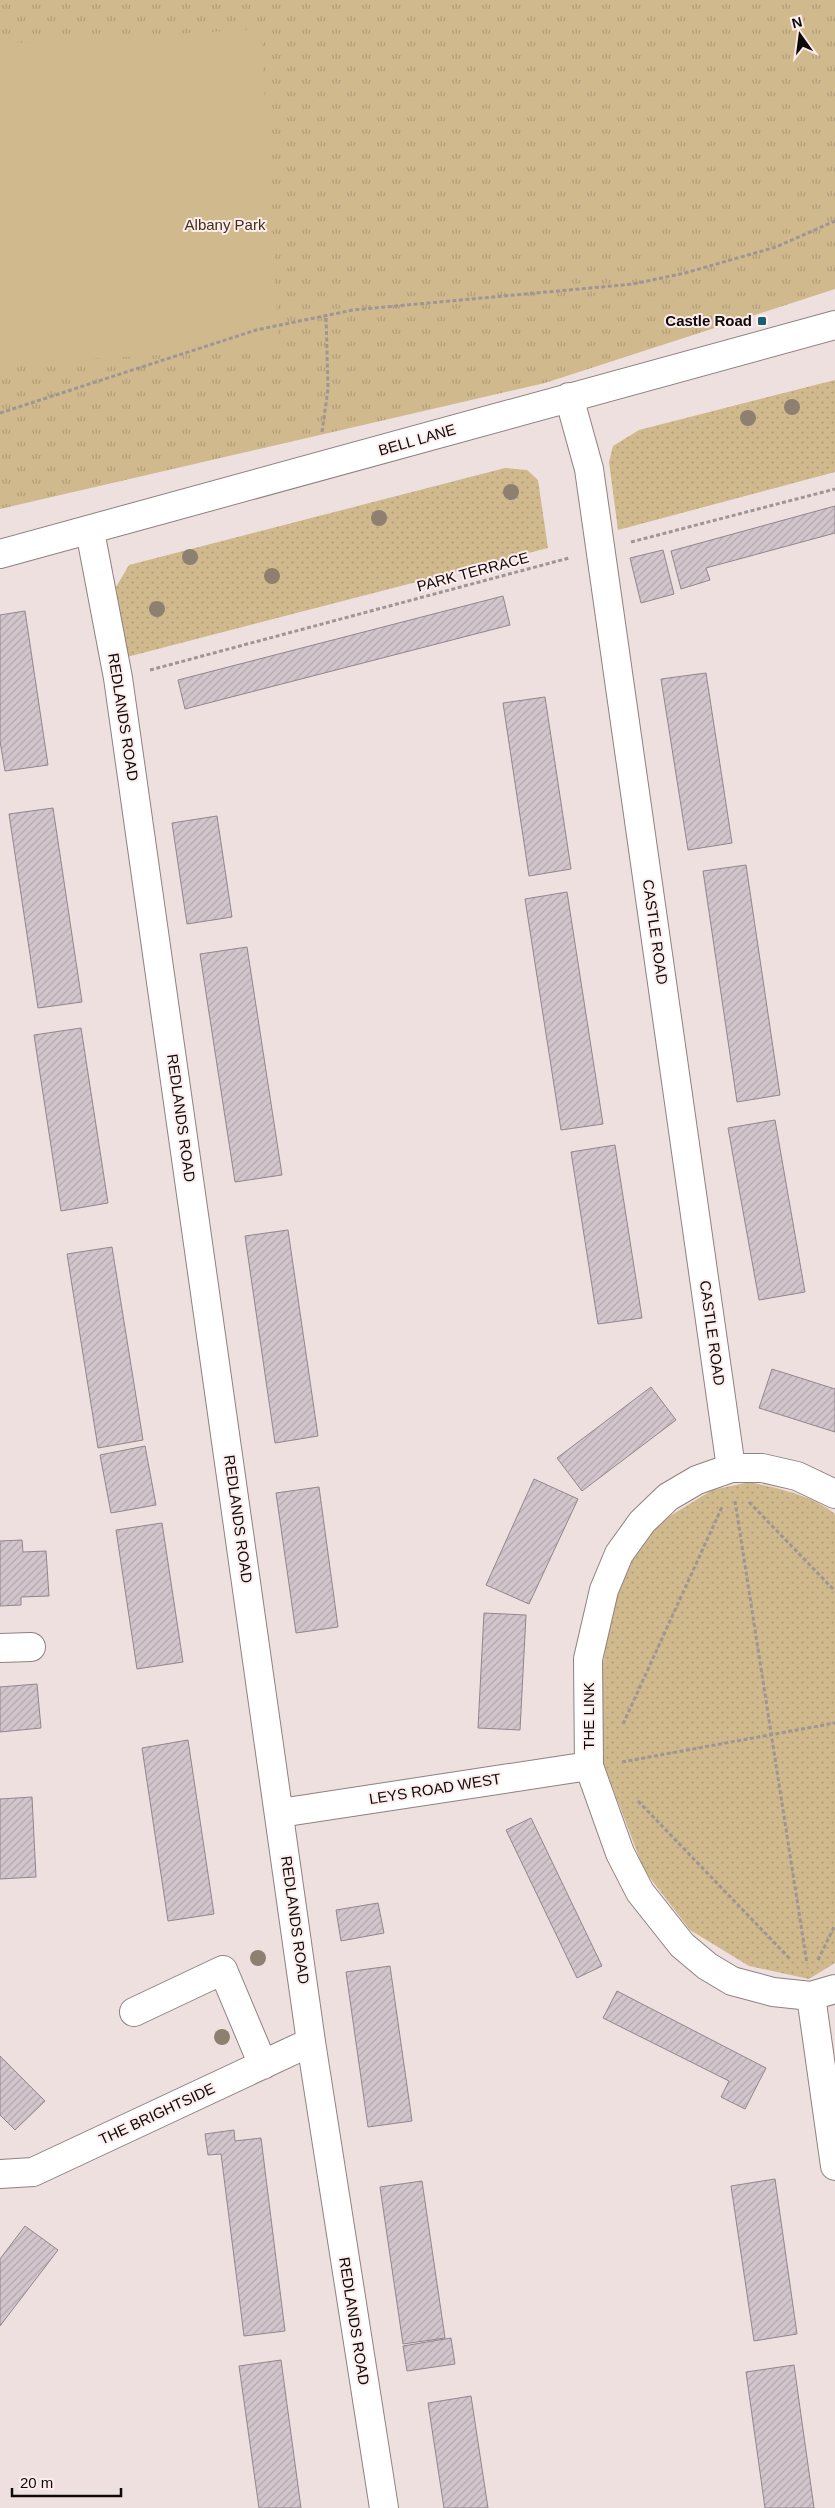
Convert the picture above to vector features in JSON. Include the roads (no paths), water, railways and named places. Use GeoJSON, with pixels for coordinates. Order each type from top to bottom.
{"type":"FeatureCollection","features":[{"type":"Feature","properties":{"kind":"street","name":"BELL LANE"},"geometry":{"type":"LineString","coordinates":[[0,554],[90,531],[835,325]]}},
{"type":"Feature","properties":{"kind":"street","name":"CASTLE ROAD"},"geometry":{"type":"LineString","coordinates":[[569,397],[589,469],[732,1481]]}},
{"type":"Feature","properties":{"kind":"street","name":"REDLANDS ROAD"},"geometry":{"type":"LineString","coordinates":[[90,531],[118,678],[311,2042],[384,2508]]}},
{"type":"Feature","properties":{"kind":"street","name":"THE LINK"},"geometry":{"type":"LineString","coordinates":[[818,1988],[773,1992],[732,1980],[707,1966],[682,1945],[640,1892],[620,1854],[601,1764],[588,1658],[604,1590],[620,1554],[642,1522],[668,1497],[697,1480],[732,1481],[762,1468],[797,1476],[835,1494]]}},
{"type":"Feature","properties":{"kind":"street"},"geometry":{"type":"LineString","coordinates":[[0,1648],[32,1647]]}},
{"type":"Feature","properties":{"kind":"street","name":"LEYS ROAD WEST"},"geometry":{"type":"LineString","coordinates":[[280,1813],[601,1764]]}},
{"type":"Feature","properties":{"kind":"street"},"geometry":{"type":"LineString","coordinates":[[134,2012],[223,1970],[263,2065]]}},
{"type":"Feature","properties":{"kind":"street"},"geometry":{"type":"LineString","coordinates":[[818,1988],[835,2166]]}},
{"type":"Feature","properties":{"kind":"street","name":"THE BRIGHTSIDE"},"geometry":{"type":"LineString","coordinates":[[0,2174],[33,2172],[311,2042]]}},
{"type":"Feature","properties":{"kind":"place","name":"Castle Road"},"geometry":{"type":"Point","coordinates":[762,321]}},
{"type":"Feature","properties":{"kind":"park label","name":"Albany Park"},"geometry":{"type":"Point","coordinates":[225,225]}}]}
